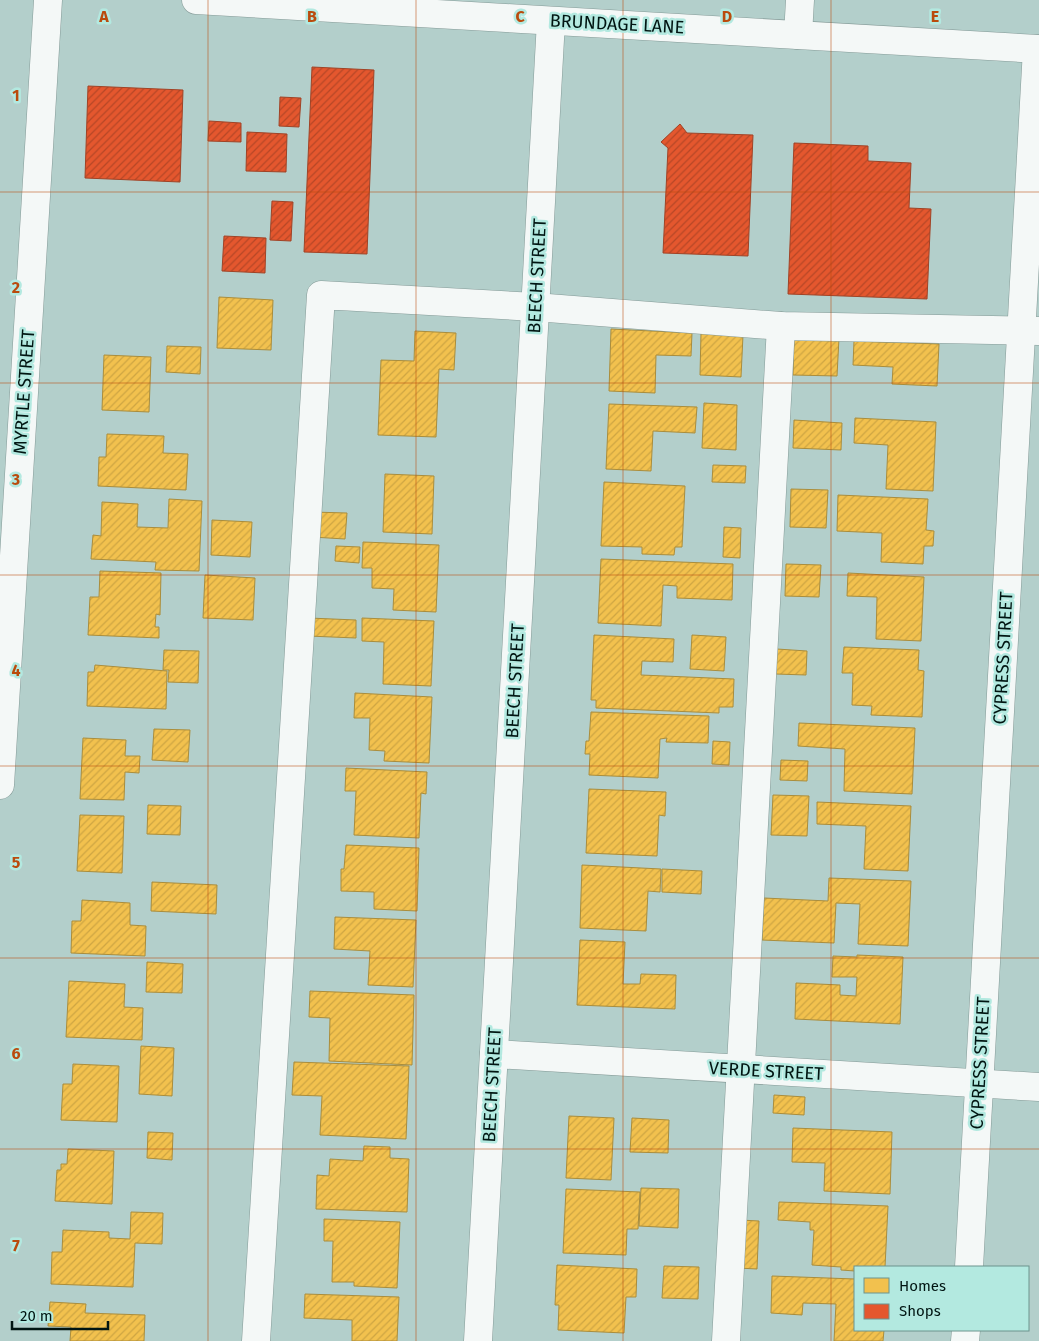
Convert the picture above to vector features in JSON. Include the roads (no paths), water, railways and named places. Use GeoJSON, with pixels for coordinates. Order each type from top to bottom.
{"type":"FeatureCollection","features":[{"type":"Feature","properties":{"kind":"street","name":"MYRTLE STREET"},"geometry":{"type":"LineString","coordinates":[[0,785],[48,0]]}},
{"type":"Feature","properties":{"kind":"street","name":"BRUNDAGE LANE"},"geometry":{"type":"LineString","coordinates":[[196,0],[471,8],[551,21],[1038,49]]}},
{"type":"Feature","properties":{"kind":"street"},"geometry":{"type":"LineString","coordinates":[[798,35],[800,0]]}},
{"type":"Feature","properties":{"kind":"street","name":"BEECH STREET"},"geometry":{"type":"LineString","coordinates":[[478,1341],[551,21]]}},
{"type":"Feature","properties":{"kind":"street","name":"CYPRESS STREET"},"geometry":{"type":"LineString","coordinates":[[969,1266],[979,1083],[1030,330],[1038,49]]}},
{"type":"Feature","properties":{"kind":"street"},"geometry":{"type":"LineString","coordinates":[[256,1341],[321,295],[536,307],[781,326],[1030,330]]}},
{"type":"Feature","properties":{"kind":"street"},"geometry":{"type":"LineString","coordinates":[[726,1341],[781,326]]}},
{"type":"Feature","properties":{"kind":"street","name":"VERDE STREET"},"geometry":{"type":"LineString","coordinates":[[494,1054],[1039,1087]]}}]}
